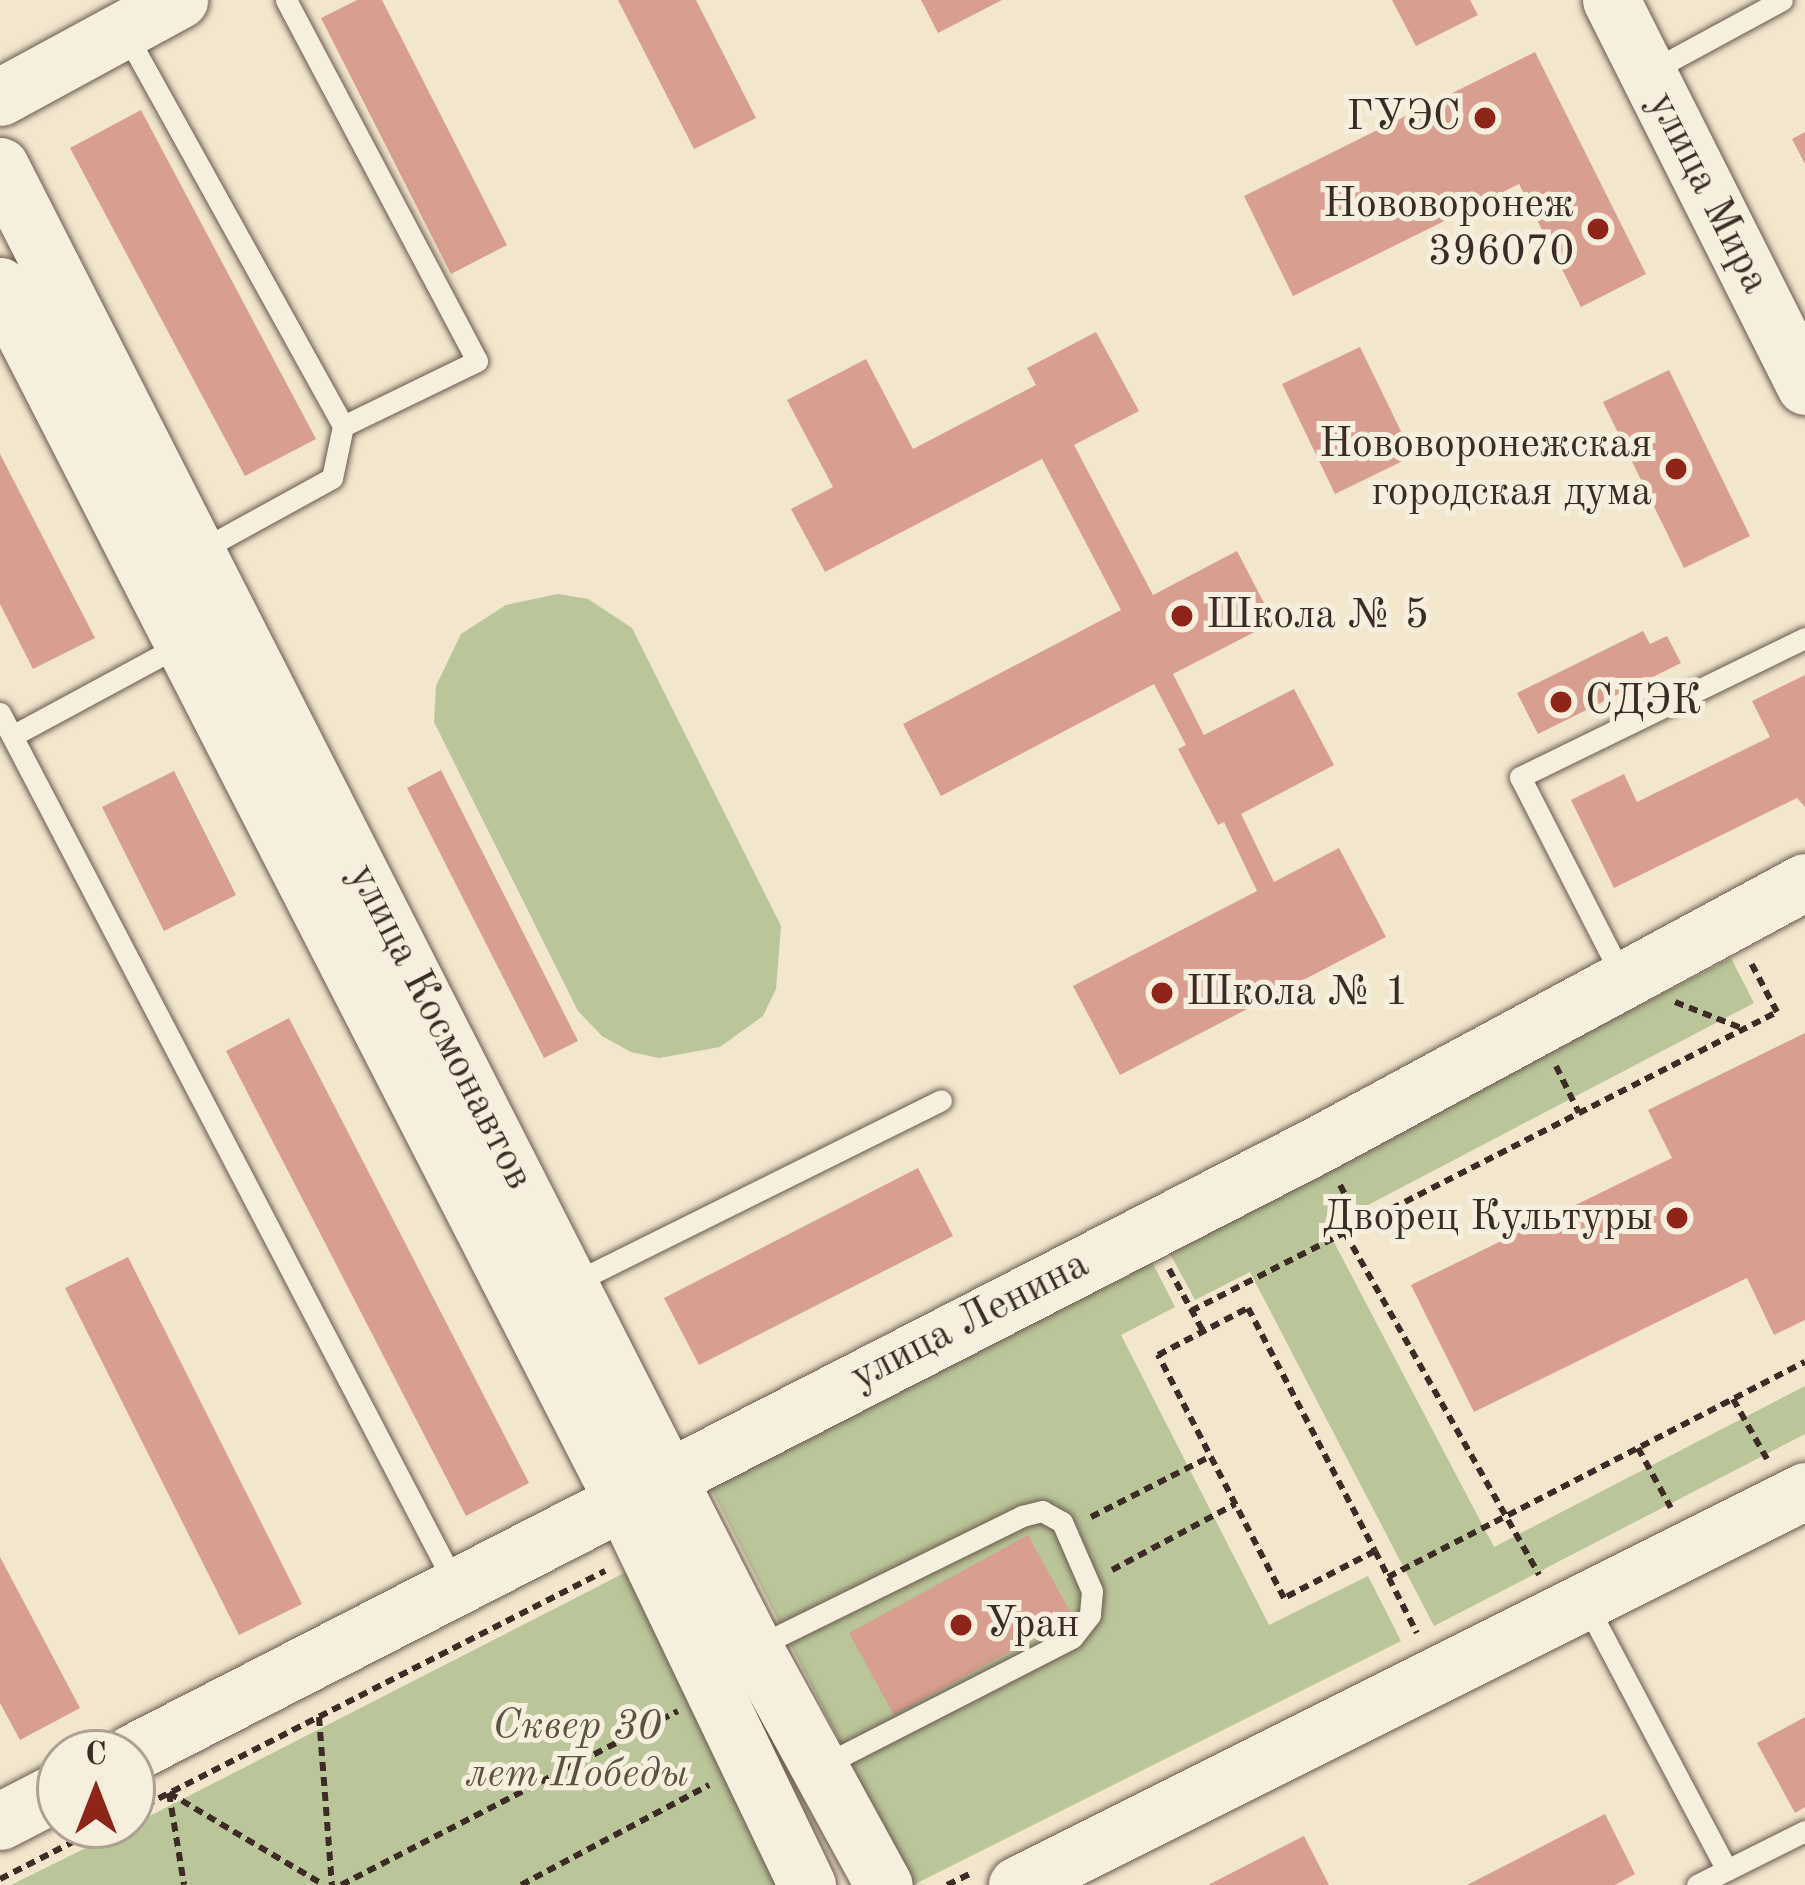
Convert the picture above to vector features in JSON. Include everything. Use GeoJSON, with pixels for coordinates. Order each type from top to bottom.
{"type":"FeatureCollection","features":[{"type":"Feature","properties":{"kind":"street"},"geometry":{"type":"LineString","coordinates":[[0,97],[179,0]]}},
{"type":"Feature","properties":{"kind":"street","name":"улица Мира"},"geometry":{"type":"LineString","coordinates":[[1610,0],[1805,386]]}},
{"type":"Feature","properties":{"kind":"street","name":"улица Космонавтов"},"geometry":{"type":"LineString","coordinates":[[0,166],[570,1284],[646,1488],[806,1885]]}},
{"type":"Feature","properties":{"kind":"street","name":"улица Космонавтов"},"geometry":{"type":"LineString","coordinates":[[0,286],[183,644],[646,1488],[754,1648],[884,1885]]}},
{"type":"Feature","properties":{"kind":"street","name":"улица Ленина"},"geometry":{"type":"LineString","coordinates":[[156,1769],[456,1586],[1319,1144],[1644,988],[1805,882]]}},
{"type":"Feature","properties":{"kind":"street"},"geometry":{"type":"LineString","coordinates":[[1017,1885],[1564,1593],[1789,1479]]}},
{"type":"Feature","properties":{"kind":"street"},"geometry":{"type":"LineString","coordinates":[[0,1821],[36,1802]]}},
{"type":"Feature","properties":{"kind":"lane"},"geometry":{"type":"LineString","coordinates":[[286,0],[478,361],[344,426]]}},
{"type":"Feature","properties":{"kind":"lane"},"geometry":{"type":"LineString","coordinates":[[1647,73],[1783,0]]}},
{"type":"Feature","properties":{"kind":"lane"},"geometry":{"type":"LineString","coordinates":[[123,28],[344,426],[332,478],[199,551]]}},
{"type":"Feature","properties":{"kind":"lane"},"geometry":{"type":"LineString","coordinates":[[1644,988],[1520,777],[1805,638]]}},
{"type":"Feature","properties":{"kind":"lane"},"geometry":{"type":"LineString","coordinates":[[12,736],[183,644]]}},
{"type":"Feature","properties":{"kind":"lane"},"geometry":{"type":"LineString","coordinates":[[0,713],[456,1586]]}},
{"type":"Feature","properties":{"kind":"lane"},"geometry":{"type":"LineString","coordinates":[[570,1284],[940,1100]]}},
{"type":"Feature","properties":{"kind":"lane"},"geometry":{"type":"LineString","coordinates":[[754,1648],[1022,1516],[1042,1511],[1062,1522],[1092,1591],[1090,1615],[1072,1638],[817,1769]]}},
{"type":"Feature","properties":{"kind":"lane"},"geometry":{"type":"LineString","coordinates":[[1564,1593],[1727,1870]]}},
{"type":"Feature","properties":{"kind":"lane"},"geometry":{"type":"LineString","coordinates":[[1697,1885],[1805,1831]]}},
{"type":"Feature","properties":{"kind":"path"},"geometry":{"type":"LineString","coordinates":[[1191,1311],[1777,1012],[1748,958]]}},
{"type":"Feature","properties":{"kind":"path"},"geometry":{"type":"LineString","coordinates":[[1644,988],[1744,1029]]}},
{"type":"Feature","properties":{"kind":"path"},"geometry":{"type":"LineString","coordinates":[[1553,1059],[1579,1114]]}},
{"type":"Feature","properties":{"kind":"path"},"geometry":{"type":"LineString","coordinates":[[1334,1173],[1361,1225]]}},
{"type":"Feature","properties":{"kind":"path"},"geometry":{"type":"LineString","coordinates":[[1345,1233],[1503,1518],[1564,1593]]}},
{"type":"Feature","properties":{"kind":"path"},"geometry":{"type":"LineString","coordinates":[[1165,1262],[1204,1331]]}},
{"type":"Feature","properties":{"kind":"path"},"geometry":{"type":"LineString","coordinates":[[1375,1551],[1284,1598],[1158,1355],[1248,1308],[1375,1551],[1423,1644]]}},
{"type":"Feature","properties":{"kind":"path"},"geometry":{"type":"LineString","coordinates":[[1388,1577],[1805,1362]]}},
{"type":"Feature","properties":{"kind":"path"},"geometry":{"type":"LineString","coordinates":[[1733,1399],[1789,1479]]}},
{"type":"Feature","properties":{"kind":"path"},"geometry":{"type":"LineString","coordinates":[[1638,1448],[1676,1516]]}},
{"type":"Feature","properties":{"kind":"path"},"geometry":{"type":"LineString","coordinates":[[1087,1519],[1210,1456]]}},
{"type":"Feature","properties":{"kind":"path"},"geometry":{"type":"LineString","coordinates":[[1114,1569],[1235,1504]]}},
{"type":"Feature","properties":{"kind":"path"},"geometry":{"type":"LineString","coordinates":[[156,1771],[319,1717],[610,1569]]}},
{"type":"Feature","properties":{"kind":"path"},"geometry":{"type":"LineString","coordinates":[[341,1885],[681,1710]]}},
{"type":"Feature","properties":{"kind":"path"},"geometry":{"type":"LineString","coordinates":[[319,1717],[328,1885]]}},
{"type":"Feature","properties":{"kind":"path"},"geometry":{"type":"LineString","coordinates":[[156,1777],[328,1885]]}},
{"type":"Feature","properties":{"kind":"path"},"geometry":{"type":"LineString","coordinates":[[521,1885],[717,1781]]}},
{"type":"Feature","properties":{"kind":"path"},"geometry":{"type":"LineString","coordinates":[[156,1793],[184,1885]]}},
{"type":"Feature","properties":{"kind":"path"},"geometry":{"type":"LineString","coordinates":[[0,1879],[59,1849]]}},
{"type":"Feature","properties":{"kind":"green space"},"geometry":{"type":"Polygon","coordinates":[[[558,594],[588,599],[632,628],[781,926],[776,989],[763,1016],[720,1047],[659,1058],[631,1052],[602,1036],[578,1011],[434,722],[436,686],[461,634],[506,605],[558,594]]]}},
{"type":"Feature","properties":{"kind":"green space"},"geometry":{"type":"Polygon","coordinates":[[[1731,958],[1754,1003],[1326,1227],[1494,1547],[1805,1386],[1805,1434],[1434,1626],[1250,1272],[1195,1300],[1168,1250],[1731,958]]]}},
{"type":"Feature","properties":{"kind":"green space"},"geometry":{"type":"Polygon","coordinates":[[[1148,1254],[1175,1307],[1121,1335],[1269,1625],[1368,1576],[1401,1641],[913,1885],[706,1479],[1148,1254]]]}},
{"type":"Feature","properties":{"kind":"green space","name":"Сквер 30 лет Победы"},"geometry":{"type":"Polygon","coordinates":[[[636,1567],[798,1885],[11,1885],[84,1849],[156,1849],[156,1813],[636,1567]]]}},
{"type":"Feature","properties":{"kind":"building"},"geometry":{"type":"Polygon","coordinates":[[[357,0],[382,0],[507,245],[451,274],[321,18],[357,0]]]}},
{"type":"Feature","properties":{"kind":"building"},"geometry":{"type":"Polygon","coordinates":[[[618,0],[696,0],[756,118],[694,149],[618,0]]]}},
{"type":"Feature","properties":{"kind":"building"},"geometry":{"type":"Polygon","coordinates":[[[921,0],[1002,0],[938,33],[921,0]]]}},
{"type":"Feature","properties":{"kind":"building"},"geometry":{"type":"Polygon","coordinates":[[[1392,0],[1470,0],[1478,15],[1416,46],[1392,0]]]}},
{"type":"Feature","properties":{"kind":"building","name":"ГУЭС"},"geometry":{"type":"Polygon","coordinates":[[[1535,52],[1646,274],[1581,307],[1519,184],[1293,296],[1244,196],[1535,52]]]}},
{"type":"Feature","properties":{"kind":"building"},"geometry":{"type":"Polygon","coordinates":[[[141,110],[316,439],[245,476],[70,148],[141,110]]]}},
{"type":"Feature","properties":{"kind":"building"},"geometry":{"type":"Polygon","coordinates":[[[1805,132],[1805,164],[1792,139],[1805,132]]]}},
{"type":"Feature","properties":{"kind":"building"},"geometry":{"type":"Polygon","coordinates":[[[1096,332],[1139,411],[1074,445],[1153,595],[1237,551],[1274,622],[1173,674],[1204,735],[1294,689],[1334,765],[1241,814],[1274,882],[1339,848],[1386,937],[1120,1075],[1073,986],[1257,891],[1224,822],[1218,825],[1178,749],[1186,745],[1154,684],[941,796],[903,724],[1121,610],[1042,459],[825,572],[791,509],[833,487],[787,400],[866,359],[913,449],[1036,385],[1027,368],[1096,332]]]}},
{"type":"Feature","properties":{"kind":"building"},"geometry":{"type":"Polygon","coordinates":[[[1360,347],[1413,456],[1335,494],[1282,384],[1360,347]]]}},
{"type":"Feature","properties":{"kind":"building","name":"Нововоронежская городская дума"},"geometry":{"type":"Polygon","coordinates":[[[1669,370],[1750,536],[1684,568],[1603,402],[1669,370]]]}},
{"type":"Feature","properties":{"kind":"building"},"geometry":{"type":"Polygon","coordinates":[[[0,454],[95,638],[33,669],[0,604],[0,454]]]}},
{"type":"Feature","properties":{"kind":"building"},"geometry":{"type":"Polygon","coordinates":[[[1643,631],[1650,644],[1667,636],[1681,663],[1538,734],[1517,693],[1643,631]]]}},
{"type":"Feature","properties":{"kind":"building"},"geometry":{"type":"Polygon","coordinates":[[[1805,675],[1805,807],[1797,798],[1614,888],[1571,800],[1624,774],[1637,802],[1770,737],[1752,701],[1805,675]]]}},
{"type":"Feature","properties":{"kind":"building"},"geometry":{"type":"Polygon","coordinates":[[[441,770],[578,1041],[544,1058],[407,788],[441,770]]]}},
{"type":"Feature","properties":{"kind":"building"},"geometry":{"type":"Polygon","coordinates":[[[174,771],[236,895],[164,931],[102,807],[174,771]]]}},
{"type":"Feature","properties":{"kind":"building"},"geometry":{"type":"Polygon","coordinates":[[[289,1018],[529,1483],[466,1516],[226,1051],[289,1018]]]}},
{"type":"Feature","properties":{"kind":"building","name":"Дворец Культуры"},"geometry":{"type":"Polygon","coordinates":[[[1805,1033],[1805,1320],[1774,1335],[1747,1278],[1474,1412],[1411,1285],[1672,1158],[1648,1110],[1805,1033]]]}},
{"type":"Feature","properties":{"kind":"building"},"geometry":{"type":"Polygon","coordinates":[[[918,1168],[953,1236],[699,1365],[664,1298],[918,1168]]]}},
{"type":"Feature","properties":{"kind":"building"},"geometry":{"type":"Polygon","coordinates":[[[128,1257],[302,1604],[239,1635],[65,1288],[128,1257]]]}},
{"type":"Feature","properties":{"kind":"building","name":"Уран"},"geometry":{"type":"Polygon","coordinates":[[[1028,1535],[1073,1617],[894,1715],[849,1633],[1028,1535]]]}},
{"type":"Feature","properties":{"kind":"building"},"geometry":{"type":"Polygon","coordinates":[[[0,1557],[80,1708],[20,1740],[0,1703],[0,1557]]]}},
{"type":"Feature","properties":{"kind":"building"},"geometry":{"type":"Polygon","coordinates":[[[1805,1717],[1805,1807],[1795,1813],[1757,1743],[1805,1717]]]}},
{"type":"Feature","properties":{"kind":"building"},"geometry":{"type":"Polygon","coordinates":[[[1605,1814],[1635,1874],[1615,1885],[1467,1885],[1605,1814]]]}},
{"type":"Feature","properties":{"kind":"building"},"geometry":{"type":"Polygon","coordinates":[[[1304,1836],[1329,1885],[1208,1885],[1304,1836]]]}},
{"type":"Feature","properties":{"kind":"place","name":"ГУЭС"},"geometry":{"type":"Point","coordinates":[1485,118]}},
{"type":"Feature","properties":{"kind":"place","name":"Нововоронеж 396070"},"geometry":{"type":"Point","coordinates":[1598,229]}},
{"type":"Feature","properties":{"kind":"place","name":"Нововоронежская городская дума"},"geometry":{"type":"Point","coordinates":[1676,469]}},
{"type":"Feature","properties":{"kind":"place","name":"Школа № 5"},"geometry":{"type":"Point","coordinates":[1182,616]}},
{"type":"Feature","properties":{"kind":"place","name":"СДЭК"},"geometry":{"type":"Point","coordinates":[1561,702]}},
{"type":"Feature","properties":{"kind":"place","name":"Школа № 1"},"geometry":{"type":"Point","coordinates":[1162,993]}},
{"type":"Feature","properties":{"kind":"place","name":"Дворец Культуры"},"geometry":{"type":"Point","coordinates":[1677,1218]}},
{"type":"Feature","properties":{"kind":"place","name":"Уран"},"geometry":{"type":"Point","coordinates":[961,1625]}}]}
